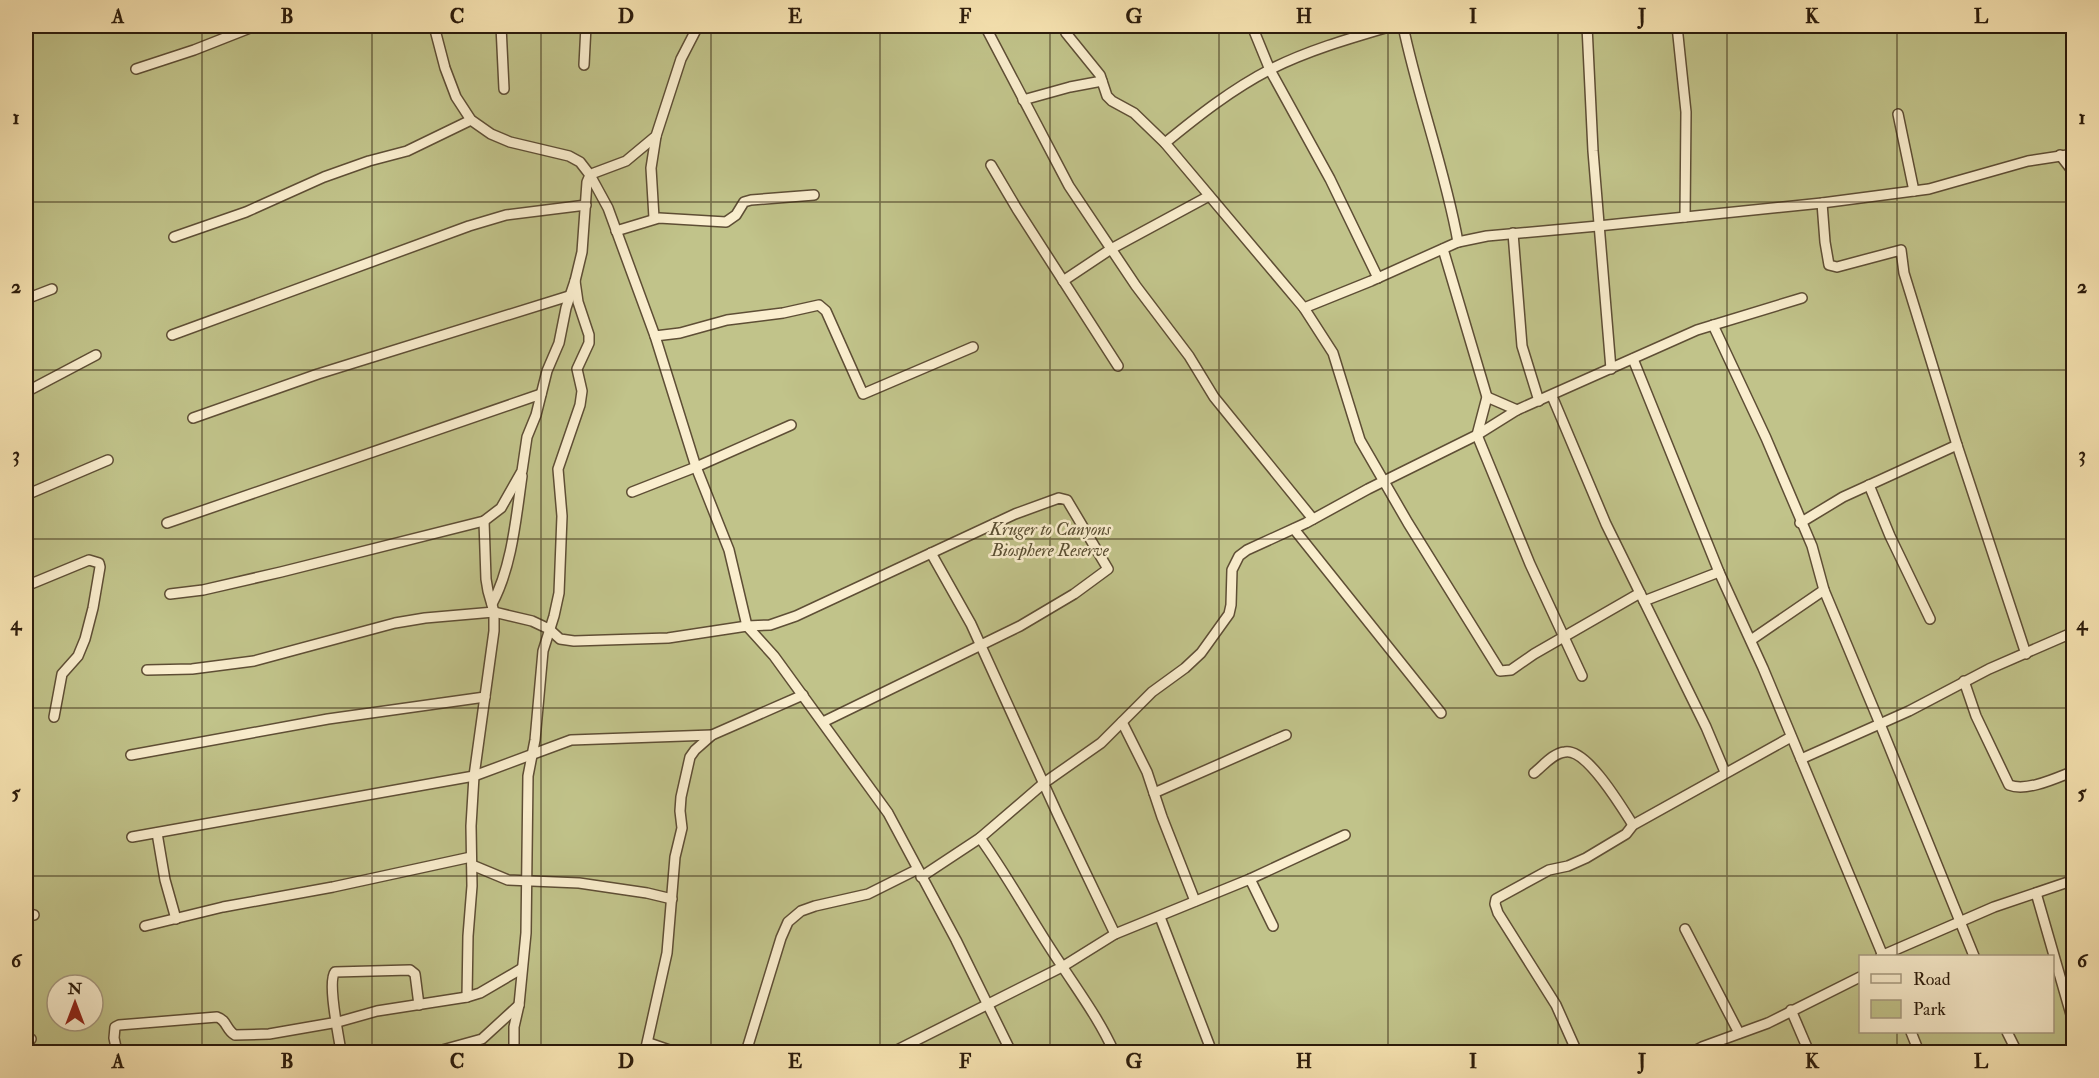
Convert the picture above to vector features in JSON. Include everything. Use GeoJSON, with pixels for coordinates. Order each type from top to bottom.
{"type":"FeatureCollection","features":[{"type":"Feature","properties":{"kind":"street"},"geometry":{"type":"LineString","coordinates":[[136,69],[185,54],[255,26]]}},
{"type":"Feature","properties":{"kind":"street"},"geometry":{"type":"LineString","coordinates":[[434,26],[445,68],[456,97],[471,120],[491,134],[510,142],[569,156],[580,162],[590,175],[608,208],[655,336],[696,467],[729,550],[747,626],[774,656],[888,813],[956,940],[1011,1053]]}},
{"type":"Feature","properties":{"kind":"street"},"geometry":{"type":"LineString","coordinates":[[501,26],[504,89]]}},
{"type":"Feature","properties":{"kind":"street"},"geometry":{"type":"LineString","coordinates":[[584,65],[586,26]]}},
{"type":"Feature","properties":{"kind":"street"},"geometry":{"type":"LineString","coordinates":[[654,219],[651,168],[656,136],[681,60],[698,26]]}},
{"type":"Feature","properties":{"kind":"street"},"geometry":{"type":"LineString","coordinates":[[985,26],[1069,186],[1158,317],[1189,356],[1214,397],[1313,519]]}},
{"type":"Feature","properties":{"kind":"street"},"geometry":{"type":"LineString","coordinates":[[1063,26],[1102,81],[1107,96],[1134,112],[1165,143],[1304,308],[1333,353],[1360,440],[1500,671],[1511,670],[1534,654],[1642,597],[1719,572]]}},
{"type":"Feature","properties":{"kind":"street"},"geometry":{"type":"LineString","coordinates":[[1252,26],[1270,70],[1330,179],[1378,278]]}},
{"type":"Feature","properties":{"kind":"street"},"geometry":{"type":"LineString","coordinates":[[1165,143],[1212,105],[1270,70],[1318,49],[1392,26]]}},
{"type":"Feature","properties":{"kind":"street"},"geometry":{"type":"LineString","coordinates":[[1402,26],[1420,99],[1451,205],[1458,242]]}},
{"type":"Feature","properties":{"kind":"street"},"geometry":{"type":"LineString","coordinates":[[1587,26],[1598,226],[1611,369]]}},
{"type":"Feature","properties":{"kind":"street"},"geometry":{"type":"LineString","coordinates":[[1677,26],[1686,112],[1685,217]]}},
{"type":"Feature","properties":{"kind":"street"},"geometry":{"type":"LineString","coordinates":[[1023,100],[1102,81]]}},
{"type":"Feature","properties":{"kind":"street"},"geometry":{"type":"LineString","coordinates":[[1898,114],[1914,191]]}},
{"type":"Feature","properties":{"kind":"street"},"geometry":{"type":"LineString","coordinates":[[174,237],[246,212],[324,177],[407,151],[471,120]]}},
{"type":"Feature","properties":{"kind":"street"},"geometry":{"type":"LineString","coordinates":[[590,175],[626,161],[656,136]]}},
{"type":"Feature","properties":{"kind":"street"},"geometry":{"type":"LineString","coordinates":[[1304,308],[1458,242],[1487,236],[1822,203],[1914,191],[1958,182],[2028,161],[2073,154]]}},
{"type":"Feature","properties":{"kind":"street"},"geometry":{"type":"LineString","coordinates":[[2060,155],[2073,174]]}},
{"type":"Feature","properties":{"kind":"street"},"geometry":{"type":"LineString","coordinates":[[991,165],[1118,366]]}},
{"type":"Feature","properties":{"kind":"street"},"geometry":{"type":"LineString","coordinates":[[493,608],[514,531],[527,437],[559,343],[569,296],[582,252],[586,188],[590,175]]}},
{"type":"Feature","properties":{"kind":"street"},"geometry":{"type":"LineString","coordinates":[[616,231],[654,219],[726,222],[736,215],[744,202],[814,195]]}},
{"type":"Feature","properties":{"kind":"street"},"geometry":{"type":"LineString","coordinates":[[1063,281],[1111,249],[1209,196]]}},
{"type":"Feature","properties":{"kind":"street"},"geometry":{"type":"LineString","coordinates":[[1822,203],[1826,257],[1829,265],[1837,267],[1901,250],[1904,273],[1957,445],[2026,654]]}},
{"type":"Feature","properties":{"kind":"street"},"geometry":{"type":"LineString","coordinates":[[172,335],[469,226],[507,215],[586,205]]}},
{"type":"Feature","properties":{"kind":"street"},"geometry":{"type":"LineString","coordinates":[[1513,233],[1522,346],[1539,401]]}},
{"type":"Feature","properties":{"kind":"street"},"geometry":{"type":"LineString","coordinates":[[1443,249],[1487,397],[1477,435],[1530,564],[1582,676]]}},
{"type":"Feature","properties":{"kind":"street"},"geometry":{"type":"LineString","coordinates":[[514,1053],[514,1027],[519,1005],[526,933],[527,792],[539,709],[543,651],[559,593],[562,516],[558,470],[580,405],[582,391],[577,369],[589,343],[575,281]]}},
{"type":"Feature","properties":{"kind":"street"},"geometry":{"type":"LineString","coordinates":[[26,299],[52,289]]}},
{"type":"Feature","properties":{"kind":"street"},"geometry":{"type":"LineString","coordinates":[[193,418],[318,374],[569,296]]}},
{"type":"Feature","properties":{"kind":"street"},"geometry":{"type":"LineString","coordinates":[[746,1053],[788,922],[794,916],[815,906],[868,894],[919,873],[980,838],[1044,783],[1101,743],[1152,692],[1178,674],[1201,653],[1222,625],[1231,605],[1232,570],[1239,556],[1258,543],[1294,529],[1383,481],[1477,435],[1517,410],[1713,325],[1802,298]]}},
{"type":"Feature","properties":{"kind":"street"},"geometry":{"type":"LineString","coordinates":[[655,336],[680,333],[727,320],[783,313],[819,305],[826,311],[863,394],[973,347]]}},
{"type":"Feature","properties":{"kind":"street"},"geometry":{"type":"LineString","coordinates":[[1713,325],[1766,438],[1800,523],[1812,546],[1824,590],[1973,955]]}},
{"type":"Feature","properties":{"kind":"street"},"geometry":{"type":"LineString","coordinates":[[26,392],[96,355]]}},
{"type":"Feature","properties":{"kind":"street"},"geometry":{"type":"LineString","coordinates":[[1633,359],[1719,572],[1751,640],[1882,955]]}},
{"type":"Feature","properties":{"kind":"street"},"geometry":{"type":"LineString","coordinates":[[167,523],[541,394]]}},
{"type":"Feature","properties":{"kind":"street"},"geometry":{"type":"LineString","coordinates":[[1552,396],[1606,524],[1706,727],[1725,772]]}},
{"type":"Feature","properties":{"kind":"street"},"geometry":{"type":"LineString","coordinates":[[1487,397],[1517,410]]}},
{"type":"Feature","properties":{"kind":"street"},"geometry":{"type":"LineString","coordinates":[[632,492],[696,467],[791,425]]}},
{"type":"Feature","properties":{"kind":"street"},"geometry":{"type":"LineString","coordinates":[[1800,523],[1828,505],[1957,445]]}},
{"type":"Feature","properties":{"kind":"street"},"geometry":{"type":"LineString","coordinates":[[26,495],[108,460]]}},
{"type":"Feature","properties":{"kind":"street"},"geometry":{"type":"LineString","coordinates":[[170,594],[203,590],[281,572],[484,521],[501,508],[522,471]]}},
{"type":"Feature","properties":{"kind":"street"},"geometry":{"type":"LineString","coordinates":[[1869,485],[1890,536],[1930,619]]}},
{"type":"Feature","properties":{"kind":"street"},"geometry":{"type":"LineString","coordinates":[[147,670],[192,669],[254,661],[395,623],[493,608],[532,621],[566,641],[668,638],[747,626],[770,625],[796,616],[1015,514],[1050,500],[1063,498],[1072,507],[1108,569],[1042,614],[823,722]]}},
{"type":"Feature","properties":{"kind":"street"},"geometry":{"type":"LineString","coordinates":[[467,997],[474,776],[493,646],[493,608],[488,591],[484,521]]}},
{"type":"Feature","properties":{"kind":"street"},"geometry":{"type":"LineString","coordinates":[[1294,529],[1442,713]]}},
{"type":"Feature","properties":{"kind":"street"},"geometry":{"type":"LineString","coordinates":[[931,553],[942,576],[964,610],[1058,815],[1116,934]]}},
{"type":"Feature","properties":{"kind":"street"},"geometry":{"type":"LineString","coordinates":[[26,586],[89,561],[99,563],[88,628],[78,656],[62,674],[54,717]]}},
{"type":"Feature","properties":{"kind":"street"},"geometry":{"type":"LineString","coordinates":[[1751,640],[1824,590]]}},
{"type":"Feature","properties":{"kind":"street"},"geometry":{"type":"LineString","coordinates":[[1801,759],[2073,632]]}},
{"type":"Feature","properties":{"kind":"street"},"geometry":{"type":"LineString","coordinates":[[1964,681],[1976,716],[2009,784],[2021,787],[2073,771]]}},
{"type":"Feature","properties":{"kind":"street"},"geometry":{"type":"LineString","coordinates":[[675,1053],[647,1048],[667,953],[675,857],[682,828],[681,796],[687,766],[695,750],[712,735],[803,695]]}},
{"type":"Feature","properties":{"kind":"street"},"geometry":{"type":"LineString","coordinates":[[131,754],[328,719],[485,696]]}},
{"type":"Feature","properties":{"kind":"street"},"geometry":{"type":"LineString","coordinates":[[1122,722],[1147,772],[1162,817],[1196,901]]}},
{"type":"Feature","properties":{"kind":"street"},"geometry":{"type":"LineString","coordinates":[[132,837],[474,776],[500,765],[580,739],[712,735]]}},
{"type":"Feature","properties":{"kind":"street"},"geometry":{"type":"LineString","coordinates":[[1154,793],[1286,735]]}},
{"type":"Feature","properties":{"kind":"street"},"geometry":{"type":"LineString","coordinates":[[1576,1053],[1556,1005],[1498,913],[1495,902],[1500,896],[1549,870],[1568,866],[1586,858],[1626,834],[1633,825],[1791,737]]}},
{"type":"Feature","properties":{"kind":"street"},"geometry":{"type":"LineString","coordinates":[[1534,773],[1560,753],[1568,751],[1578,754],[1608,789],[1633,825]]}},
{"type":"Feature","properties":{"kind":"street"},"geometry":{"type":"LineString","coordinates":[[157,833],[165,880],[176,919]]}},
{"type":"Feature","properties":{"kind":"street"},"geometry":{"type":"LineString","coordinates":[[893,1053],[907,1049],[987,1004],[1062,967],[1116,934],[1250,879],[1345,835]]}},
{"type":"Feature","properties":{"kind":"street"},"geometry":{"type":"LineString","coordinates":[[980,838],[1002,869],[1062,967],[1088,1002],[1114,1053]]}},
{"type":"Feature","properties":{"kind":"street"},"geometry":{"type":"LineString","coordinates":[[145,926],[223,907],[472,861],[508,880],[579,883],[672,899]]}},
{"type":"Feature","properties":{"kind":"street"},"geometry":{"type":"LineString","coordinates":[[1250,879],[1273,926]]}},
{"type":"Feature","properties":{"kind":"street"},"geometry":{"type":"LineString","coordinates":[[1884,955],[1994,907],[2073,880]]}},
{"type":"Feature","properties":{"kind":"street"},"geometry":{"type":"LineString","coordinates":[[2036,893],[2053,955]]}},
{"type":"Feature","properties":{"kind":"street"},"geometry":{"type":"LineString","coordinates":[[1160,917],[1212,1053]]}},
{"type":"Feature","properties":{"kind":"street"},"geometry":{"type":"LineString","coordinates":[[1685,929],[1739,1033]]}},
{"type":"Feature","properties":{"kind":"street"},"geometry":{"type":"LineString","coordinates":[[2054,957],[2073,1025]]}},
{"type":"Feature","properties":{"kind":"street"},"geometry":{"type":"LineString","coordinates":[[117,1053],[113,1033],[115,1027],[119,1025],[216,1017],[225,1023],[232,1034],[239,1036],[269,1034],[338,1022],[377,1011],[467,997],[480,993],[521,969]]}},
{"type":"Feature","properties":{"kind":"street"},"geometry":{"type":"LineString","coordinates":[[341,1053],[333,998],[332,976],[335,972],[410,970],[415,974],[419,1005]]}},
{"type":"Feature","properties":{"kind":"street"},"geometry":{"type":"LineString","coordinates":[[1692,1053],[1768,1023],[1859,977]]}},
{"type":"Feature","properties":{"kind":"street"},"geometry":{"type":"LineString","coordinates":[[435,1053],[482,1039],[519,1005]]}},
{"type":"Feature","properties":{"kind":"street"},"geometry":{"type":"LineString","coordinates":[[1791,1010],[1809,1053]]}},
{"type":"Feature","properties":{"kind":"street"},"geometry":{"type":"LineString","coordinates":[[1911,1033],[1919,1053]]}},
{"type":"Feature","properties":{"kind":"street"},"geometry":{"type":"LineString","coordinates":[[2007,1033],[2017,1053]]}},
{"type":"Feature","properties":{"kind":"green space","name":"Kruger to Canyons Biosphere Reserve"},"geometry":{"type":"Polygon","coordinates":[[[26,26],[2073,26],[2073,1052],[26,1052],[26,26]]]}}]}
